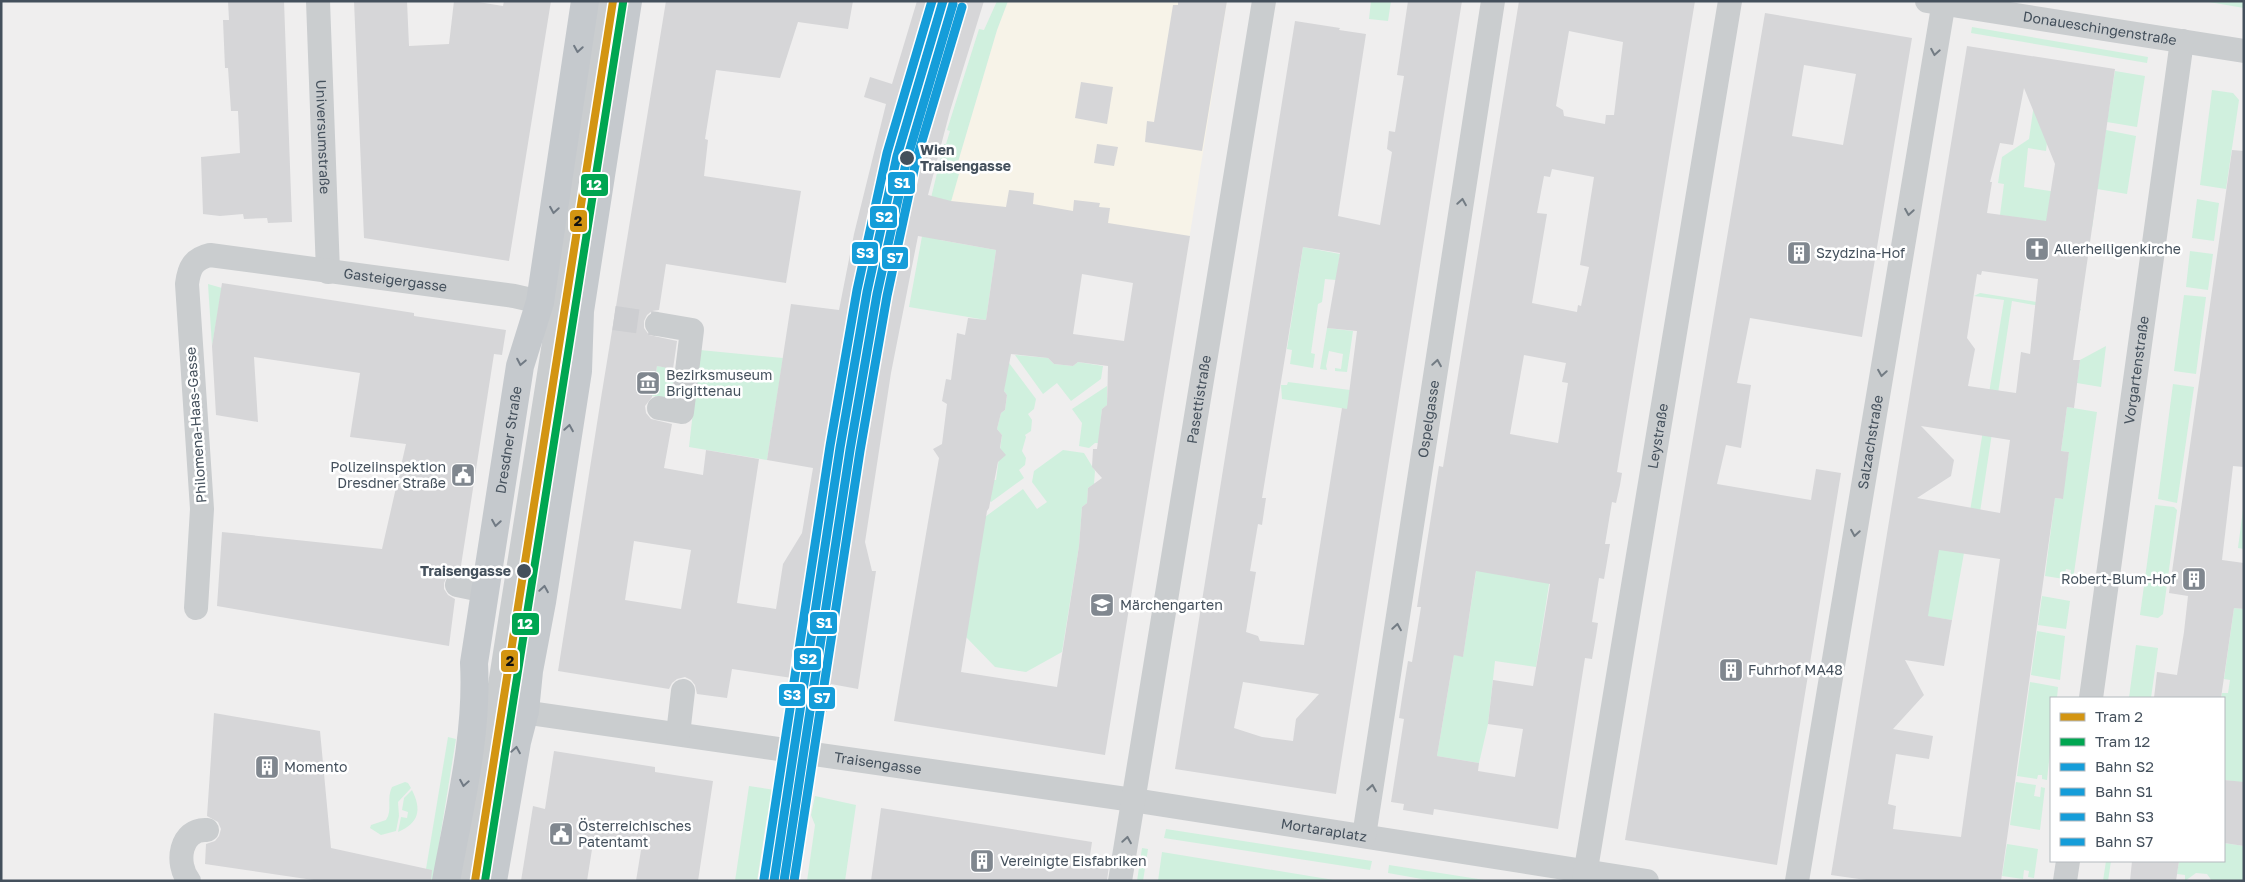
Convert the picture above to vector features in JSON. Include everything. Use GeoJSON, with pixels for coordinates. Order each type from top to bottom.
{"type":"FeatureCollection","features":[{"type":"Feature","properties":{"kind":"main road","name":"Dresdner Straße"},"geometry":{"type":"LineString","coordinates":[[493,881],[517,742],[525,710],[529,671],[542,602],[578,371],[560,306],[585,1]]}},
{"type":"Feature","properties":{"kind":"main road","name":"Dresdner Straße"},"geometry":{"type":"LineString","coordinates":[[446,881],[472,735],[486,706],[474,662],[520,366],[560,306],[628,1]]}},
{"type":"Feature","properties":{"kind":"street","name":"Universumstraße"},"geometry":{"type":"LineString","coordinates":[[318,1],[328,272]]}},
{"type":"Feature","properties":{"kind":"street"},"geometry":{"type":"LineString","coordinates":[[469,881],[486,706],[560,306],[608,1]]}},
{"type":"Feature","properties":{"kind":"street","name":"Pasettistraße"},"geometry":{"type":"LineString","coordinates":[[1133,800],[1264,1]]}},
{"type":"Feature","properties":{"kind":"street","name":"Ospelgasse"},"geometry":{"type":"LineString","coordinates":[[1364,836],[1493,1]]}},
{"type":"Feature","properties":{"kind":"street","name":"Leystraße"},"geometry":{"type":"LineString","coordinates":[[1585,876],[1730,1]]}},
{"type":"Feature","properties":{"kind":"street","name":"Donaueschingenstraße"},"geometry":{"type":"LineString","coordinates":[[1938,2],[2244,51]]}},
{"type":"Feature","properties":{"kind":"street","name":"Salzachstraße"},"geometry":{"type":"LineString","coordinates":[[1797,881],[1938,2]]}},
{"type":"Feature","properties":{"kind":"street","name":"Vorgartenstraße"},"geometry":{"type":"LineString","coordinates":[[2091,697],[2182,42]]}},
{"type":"Feature","properties":{"kind":"street","name":"Gasteigergasse"},"geometry":{"type":"LineString","coordinates":[[210,255],[514,296],[560,306]]}},
{"type":"Feature","properties":{"kind":"street","name":"Philomena-Haas-Gasse"},"geometry":{"type":"LineString","coordinates":[[196,608],[202,509],[186,284],[190,267],[195,261],[210,255]]}},
{"type":"Feature","properties":{"kind":"street"},"geometry":{"type":"LineString","coordinates":[[656,324],[692,330],[682,412],[659,408]]}},
{"type":"Feature","properties":{"kind":"street"},"geometry":{"type":"LineString","coordinates":[[457,585],[486,591]]}},
{"type":"Feature","properties":{"kind":"street"},"geometry":{"type":"LineString","coordinates":[[678,734],[683,691]]}},
{"type":"Feature","properties":{"kind":"street","name":"Traisengasse"},"geometry":{"type":"LineString","coordinates":[[486,706],[525,710],[1133,800]]}},
{"type":"Feature","properties":{"kind":"street"},"geometry":{"type":"LineString","coordinates":[[1120,881],[1133,800]]}},
{"type":"Feature","properties":{"kind":"street","name":"Mortaraplatz"},"geometry":{"type":"LineString","coordinates":[[1133,800],[1364,836],[1585,876]]}},
{"type":"Feature","properties":{"kind":"street"},"geometry":{"type":"LineString","coordinates":[[189,881],[182,866],[185,840],[194,830],[206,830]]}},
{"type":"Feature","properties":{"kind":"street"},"geometry":{"type":"LineString","coordinates":[[2065,881],[2068,862]]}},
{"type":"Feature","properties":{"kind":"street"},"geometry":{"type":"LineString","coordinates":[[1585,876],[1647,881]]}},
{"type":"Feature","properties":{"kind":"shaded area"},"geometry":{"type":"Polygon","coordinates":[[[1008,1],[1227,1],[1183,278],[940,240],[948,201],[958,174],[955,172],[997,30],[1008,1]]]}},
{"type":"Feature","properties":{"kind":"green space"},"geometry":{"type":"Polygon","coordinates":[[[997,1],[1008,1],[997,30],[955,172],[959,174],[940,240],[996,250],[986,320],[909,307],[923,231],[944,144],[946,144],[950,131],[947,130],[979,29],[984,30],[997,1]]]}},
{"type":"Feature","properties":{"kind":"green space"},"geometry":{"type":"Polygon","coordinates":[[[1371,1],[1391,1],[1388,21],[1369,19],[1371,1]]]}},
{"type":"Feature","properties":{"kind":"green space"},"geometry":{"type":"Polygon","coordinates":[[[2203,1],[2244,1],[2244,8],[2203,1]]]}},
{"type":"Feature","properties":{"kind":"green space"},"geometry":{"type":"Polygon","coordinates":[[[1972,27],[2148,57],[2147,63],[1971,33],[1972,27]]]}},
{"type":"Feature","properties":{"kind":"green space"},"geometry":{"type":"Polygon","coordinates":[[[2115,71],[2145,76],[2137,127],[2107,122],[2115,71]]]}},
{"type":"Feature","properties":{"kind":"green space"},"geometry":{"type":"Polygon","coordinates":[[[2212,90],[2233,93],[2239,100],[2226,189],[2200,185],[2212,90]]]}},
{"type":"Feature","properties":{"kind":"green space"},"geometry":{"type":"Polygon","coordinates":[[[2034,104],[2048,133],[2046,151],[2028,148],[2024,187],[2096,198],[2092,228],[2000,215],[2004,184],[1998,183],[2002,157],[2029,139],[2034,104]]]}},
{"type":"Feature","properties":{"kind":"green space"},"geometry":{"type":"Polygon","coordinates":[[[2106,130],[2136,136],[2127,194],[2097,189],[2106,130]]]}},
{"type":"Feature","properties":{"kind":"green space"},"geometry":{"type":"Polygon","coordinates":[[[2197,199],[2219,203],[2214,241],[2192,238],[2197,199]]]}},
{"type":"Feature","properties":{"kind":"green space"},"geometry":{"type":"Polygon","coordinates":[[[1303,247],[1340,254],[1336,280],[1325,279],[1322,302],[1318,304],[1311,353],[1315,354],[1313,368],[1290,364],[1292,350],[1287,349],[1303,247]]]}},
{"type":"Feature","properties":{"kind":"green space"},"geometry":{"type":"Polygon","coordinates":[[[2190,251],[2213,254],[2208,290],[2186,287],[2190,251]]]}},
{"type":"Feature","properties":{"kind":"green space"},"geometry":{"type":"Polygon","coordinates":[[[208,284],[222,288],[212,346],[208,284]]]}},
{"type":"Feature","properties":{"kind":"green space"},"geometry":{"type":"Polygon","coordinates":[[[1980,293],[2081,309],[2079,313],[2012,301],[1977,532],[1967,530],[2004,300],[1974,296],[1980,293]]]}},
{"type":"Feature","properties":{"kind":"green space"},"geometry":{"type":"Polygon","coordinates":[[[2184,295],[2206,297],[2196,374],[2174,371],[2184,295]]]}},
{"type":"Feature","properties":{"kind":"green space"},"geometry":{"type":"Polygon","coordinates":[[[1327,328],[1353,331],[1347,372],[1335,371],[1335,368],[1341,369],[1343,354],[1329,351],[1327,370],[1320,369],[1327,328]]]}},
{"type":"Feature","properties":{"kind":"green space"},"geometry":{"type":"Polygon","coordinates":[[[2106,346],[2101,387],[2077,383],[2080,360],[2106,346]]]}},
{"type":"Feature","properties":{"kind":"green space"},"geometry":{"type":"Polygon","coordinates":[[[700,350],[783,358],[767,460],[689,447],[700,350]]]}},
{"type":"Feature","properties":{"kind":"green space"},"geometry":{"type":"Polygon","coordinates":[[[1015,355],[1048,358],[1054,364],[1073,366],[1078,362],[1103,366],[1101,379],[1071,401],[1057,383],[1043,394],[1015,355]]]}},
{"type":"Feature","properties":{"kind":"green space"},"geometry":{"type":"Polygon","coordinates":[[[1006,359],[1036,399],[1034,409],[1028,414],[1032,420],[1031,431],[1025,435],[1022,451],[1026,458],[1025,465],[1019,470],[1024,478],[991,502],[987,498],[990,480],[996,480],[1002,435],[997,429],[1001,413],[1005,410],[1007,395],[1004,391],[1006,359]]]}},
{"type":"Feature","properties":{"kind":"green space"},"geometry":{"type":"Polygon","coordinates":[[[657,366],[676,369],[670,398],[652,396],[657,366]]]}},
{"type":"Feature","properties":{"kind":"green space"},"geometry":{"type":"Polygon","coordinates":[[[1288,382],[1350,390],[1353,410],[1282,399],[1281,385],[1287,385],[1288,382]]]}},
{"type":"Feature","properties":{"kind":"green space"},"geometry":{"type":"Polygon","coordinates":[[[2173,384],[2194,387],[2177,503],[2158,499],[2173,384]]]}},
{"type":"Feature","properties":{"kind":"green space"},"geometry":{"type":"Polygon","coordinates":[[[1107,386],[1107,405],[1102,409],[1100,426],[1104,431],[1102,443],[1095,443],[1089,448],[1079,446],[1082,423],[1072,409],[1107,386]]]}},
{"type":"Feature","properties":{"kind":"green space"},"geometry":{"type":"Polygon","coordinates":[[[2067,407],[2097,412],[2073,580],[2070,579],[2071,570],[2066,569],[2064,579],[2045,576],[2055,498],[2062,499],[2069,452],[2061,451],[2067,407]]]}},
{"type":"Feature","properties":{"kind":"green space"},"geometry":{"type":"Polygon","coordinates":[[[1063,450],[1084,453],[1095,471],[1094,484],[1088,488],[1087,503],[1082,507],[1079,546],[1062,652],[1026,672],[995,667],[966,637],[985,517],[1023,489],[1037,509],[1047,502],[1032,482],[1034,471],[1063,450]]]}},
{"type":"Feature","properties":{"kind":"green space"},"geometry":{"type":"Polygon","coordinates":[[[2244,502],[2244,549],[2238,548],[2244,502]]]}},
{"type":"Feature","properties":{"kind":"green space"},"geometry":{"type":"Polygon","coordinates":[[[2155,505],[2174,507],[2177,510],[2163,614],[2158,618],[2140,615],[2155,505]]]}},
{"type":"Feature","properties":{"kind":"green space"},"geometry":{"type":"Polygon","coordinates":[[[1930,548],[1964,553],[1952,620],[1919,615],[1925,595],[1932,590],[1935,575],[1930,548]]]}},
{"type":"Feature","properties":{"kind":"green space"},"geometry":{"type":"Polygon","coordinates":[[[1477,566],[1513,577],[1531,579],[1550,578],[1536,667],[1495,661],[1488,724],[1479,763],[1437,756],[1454,655],[1463,656],[1477,566]]]}},
{"type":"Feature","properties":{"kind":"green space"},"geometry":{"type":"Polygon","coordinates":[[[2042,596],[2070,601],[2066,629],[2038,625],[2042,596]]]}},
{"type":"Feature","properties":{"kind":"green space"},"geometry":{"type":"Polygon","coordinates":[[[2234,608],[2244,609],[2244,787],[2232,785],[2232,781],[2225,780],[2225,697],[2221,697],[2222,693],[2228,693],[2230,680],[2224,679],[2234,608]]]}},
{"type":"Feature","properties":{"kind":"green space"},"geometry":{"type":"Polygon","coordinates":[[[2037,631],[2065,636],[2060,680],[2031,675],[2037,631]]]}},
{"type":"Feature","properties":{"kind":"green space"},"geometry":{"type":"Polygon","coordinates":[[[2136,645],[2158,648],[2151,697],[2129,697],[2136,645]]]}},
{"type":"Feature","properties":{"kind":"green space"},"geometry":{"type":"Polygon","coordinates":[[[2030,682],[2058,687],[2057,697],[2050,697],[2050,752],[2047,780],[2042,779],[2042,775],[2038,775],[2037,779],[2017,776],[2030,682]]]}},
{"type":"Feature","properties":{"kind":"green space"},"geometry":{"type":"Polygon","coordinates":[[[448,737],[456,739],[433,881],[424,881],[448,737]]]}},
{"type":"Feature","properties":{"kind":"green space"},"geometry":{"type":"Polygon","coordinates":[[[405,782],[411,788],[398,802],[399,816],[396,831],[381,835],[370,828],[371,825],[386,820],[389,812],[390,791],[392,787],[405,782]]]}},
{"type":"Feature","properties":{"kind":"green space"},"geometry":{"type":"Polygon","coordinates":[[[2016,782],[2036,785],[2034,796],[2040,797],[2041,787],[2045,788],[2040,830],[2010,825],[2016,782]]]}},
{"type":"Feature","properties":{"kind":"green space"},"geometry":{"type":"Polygon","coordinates":[[[749,786],[775,790],[772,811],[767,817],[757,881],[735,881],[749,786]]]}},
{"type":"Feature","properties":{"kind":"green space"},"geometry":{"type":"Polygon","coordinates":[[[412,790],[417,804],[417,815],[410,824],[398,832],[401,817],[407,818],[408,812],[402,810],[404,798],[412,790]]]}},
{"type":"Feature","properties":{"kind":"green space"},"geometry":{"type":"Polygon","coordinates":[[[815,796],[856,805],[845,881],[807,881],[815,825],[811,815],[815,796]]]}},
{"type":"Feature","properties":{"kind":"green space"},"geometry":{"type":"Polygon","coordinates":[[[1166,829],[1372,861],[1370,870],[1164,838],[1166,829]]]}},
{"type":"Feature","properties":{"kind":"green space"},"geometry":{"type":"Polygon","coordinates":[[[2225,843],[2244,846],[2244,881],[2212,881],[2207,874],[2196,873],[2185,881],[2185,875],[2177,874],[2179,862],[2225,862],[2225,843]]]}},
{"type":"Feature","properties":{"kind":"green space"},"geometry":{"type":"Polygon","coordinates":[[[2007,844],[2038,849],[2034,878],[2028,877],[2029,871],[2024,870],[2023,879],[2002,876],[2007,844]]]}},
{"type":"Feature","properties":{"kind":"green space"},"geometry":{"type":"Polygon","coordinates":[[[1142,848],[1148,849],[1143,881],[1137,881],[1142,848]]]}},
{"type":"Feature","properties":{"kind":"green space"},"geometry":{"type":"Polygon","coordinates":[[[1162,852],[1340,881],[1158,881],[1162,852]]]}},
{"type":"Feature","properties":{"kind":"green space"},"geometry":{"type":"Polygon","coordinates":[[[2106,862],[2111,862],[2108,881],[2103,881],[2106,862]]]}},
{"type":"Feature","properties":{"kind":"green space"},"geometry":{"type":"Polygon","coordinates":[[[1389,865],[1491,881],[1433,881],[1388,873],[1389,865]]]}},
{"type":"Feature","properties":{"kind":"building"},"geometry":{"type":"Polygon","coordinates":[[[228,1],[284,1],[292,222],[268,223],[267,218],[244,219],[243,214],[220,216],[203,214],[201,157],[240,153],[238,111],[231,111],[228,68],[225,68],[223,20],[229,20],[228,1]]]}},
{"type":"Feature","properties":{"kind":"building"},"geometry":{"type":"Polygon","coordinates":[[[354,1],[407,1],[409,46],[449,44],[454,1],[472,1],[503,6],[504,1],[551,1],[509,261],[364,238],[354,1]]]}},
{"type":"Feature","properties":{"kind":"building"},"geometry":{"type":"Polygon","coordinates":[[[666,1],[853,1],[848,29],[798,22],[780,78],[716,70],[705,139],[708,140],[704,176],[801,191],[786,283],[666,264],[659,310],[652,311],[644,321],[644,328],[649,335],[677,341],[673,369],[657,366],[652,397],[645,406],[646,413],[651,419],[672,424],[664,468],[703,475],[706,450],[759,459],[737,603],[776,609],[783,564],[802,533],[813,468],[767,460],[791,304],[839,310],[854,234],[886,104],[864,97],[870,77],[892,84],[917,1],[984,1],[950,111],[928,195],[951,201],[1006,207],[1009,190],[1034,193],[1033,204],[1073,211],[1074,200],[1100,203],[1099,207],[1110,208],[1108,223],[1190,236],[1105,755],[894,721],[939,458],[933,449],[942,444],[947,404],[942,401],[946,379],[951,380],[957,333],[965,335],[968,318],[986,320],[996,250],[918,236],[891,373],[865,542],[872,571],[876,571],[858,689],[831,684],[827,712],[788,705],[792,678],[732,669],[727,698],[697,694],[695,685],[685,677],[677,679],[669,689],[558,671],[666,1]],[[1082,274],[1073,334],[1124,341],[1133,283],[1082,274]],[[1011,354],[1004,391],[1007,395],[1005,410],[1001,413],[997,429],[1002,435],[1000,448],[1006,455],[998,462],[987,511],[961,672],[1057,687],[1079,546],[1082,507],[1087,503],[1088,488],[1102,478],[1092,467],[1093,449],[1097,449],[1102,409],[1107,405],[1108,366],[1078,362],[1073,366],[1054,364],[1048,358],[1011,354]],[[634,541],[625,600],[681,609],[691,550],[634,541]]]}},
{"type":"Feature","properties":{"kind":"building"},"geometry":{"type":"Polygon","coordinates":[[[1178,1],[1227,1],[1202,151],[1145,142],[1147,121],[1154,122],[1173,5],[1178,5],[1178,1]]]}},
{"type":"Feature","properties":{"kind":"building"},"geometry":{"type":"Polygon","coordinates":[[[1408,1],[1462,1],[1336,794],[1175,769],[1295,21],[1366,34],[1338,216],[1380,225],[1392,152],[1387,149],[1389,131],[1395,132],[1404,76],[1397,75],[1408,1]],[[1303,247],[1262,498],[1266,498],[1262,525],[1258,524],[1250,571],[1256,572],[1246,632],[1258,636],[1260,641],[1304,645],[1342,408],[1347,409],[1357,331],[1327,328],[1340,253],[1303,247]],[[1243,682],[1234,728],[1262,737],[1293,741],[1296,719],[1319,694],[1243,682]]]}},
{"type":"Feature","properties":{"kind":"building"},"geometry":{"type":"Polygon","coordinates":[[[1519,1],[1695,1],[1617,472],[1622,473],[1616,503],[1612,502],[1605,544],[1610,544],[1604,579],[1599,578],[1592,622],[1598,623],[1596,636],[1592,659],[1585,658],[1558,829],[1434,809],[1433,815],[1403,810],[1404,804],[1391,802],[1404,719],[1399,718],[1402,698],[1408,661],[1412,662],[1421,607],[1417,607],[1439,466],[1443,467],[1519,1]],[[1569,31],[1556,106],[1563,110],[1564,116],[1605,124],[1606,115],[1614,115],[1623,42],[1569,31]],[[1552,169],[1550,177],[1544,176],[1537,213],[1547,214],[1532,303],[1577,312],[1578,305],[1581,306],[1589,267],[1580,265],[1594,177],[1552,169]],[[1524,355],[1510,434],[1558,443],[1568,383],[1562,382],[1566,363],[1524,355]],[[1476,571],[1463,657],[1454,655],[1437,756],[1479,763],[1478,771],[1515,777],[1523,729],[1488,724],[1493,680],[1533,686],[1550,584],[1476,571]]]}},
{"type":"Feature","properties":{"kind":"building"},"geometry":{"type":"Polygon","coordinates":[[[1765,13],[1912,38],[1862,337],[1750,318],[1737,383],[1751,385],[1741,448],[1726,445],[1717,484],[1811,500],[1816,469],[1841,473],[1777,865],[1625,840],[1765,13]],[[1804,65],[1792,136],[1843,145],[1856,74],[1804,65]]]}},
{"type":"Feature","properties":{"kind":"building"},"geometry":{"type":"Polygon","coordinates":[[[1967,46],[2115,69],[2073,360],[2080,360],[2074,408],[2067,407],[2061,451],[2069,452],[2063,499],[2055,498],[2001,881],[1873,881],[1831,875],[1967,46]],[[2024,88],[2013,145],[2000,143],[1990,182],[1992,182],[1987,213],[2046,221],[2055,164],[2024,88]],[[1982,271],[1981,275],[1977,274],[1967,338],[1975,349],[1968,386],[2016,393],[2021,352],[2030,354],[2038,279],[1982,271]],[[1921,426],[1954,460],[1951,476],[1917,498],[2000,513],[2010,440],[1921,426]],[[1939,550],[1928,616],[1952,620],[1944,666],[1905,660],[1924,695],[1893,729],[1933,736],[1929,759],[1896,754],[1888,804],[1896,806],[1893,829],[1961,837],[2000,559],[1939,550]]]}},
{"type":"Feature","properties":{"kind":"building"},"geometry":{"type":"Polygon","coordinates":[[[1081,82],[1113,87],[1107,124],[1075,118],[1081,82]]]}},
{"type":"Feature","properties":{"kind":"building"},"geometry":{"type":"Polygon","coordinates":[[[1097,144],[1118,147],[1114,166],[1094,163],[1097,144]]]}},
{"type":"Feature","properties":{"kind":"building"},"geometry":{"type":"Polygon","coordinates":[[[2232,150],[2244,151],[2244,467],[2233,466],[2222,560],[2244,563],[2244,609],[2234,608],[2221,697],[2154,697],[2157,672],[2177,675],[2184,632],[2188,596],[2169,593],[2232,150]]]}},
{"type":"Feature","properties":{"kind":"building"},"geometry":{"type":"Polygon","coordinates":[[[222,283],[414,313],[414,316],[506,330],[502,355],[494,354],[460,572],[453,572],[447,576],[444,583],[444,589],[448,595],[455,599],[449,646],[217,606],[222,532],[382,549],[406,444],[350,437],[360,373],[254,357],[258,422],[216,415],[212,346],[222,283]]]}},
{"type":"Feature","properties":{"kind":"building","name":"Momento"},"geometry":{"type":"Polygon","coordinates":[[[214,713],[320,731],[331,848],[432,870],[431,881],[320,881],[205,864],[206,844],[215,841],[221,829],[218,822],[207,816],[214,713]]]}},
{"type":"Feature","properties":{"kind":"building"},"geometry":{"type":"Polygon","coordinates":[[[554,751],[655,767],[655,772],[713,781],[698,881],[636,881],[641,850],[593,843],[587,881],[521,881],[533,806],[545,809],[554,751]]]}},
{"type":"Feature","properties":{"kind":"building"},"geometry":{"type":"Polygon","coordinates":[[[2225,780],[2244,782],[2244,846],[2225,843],[2225,780]]]}},
{"type":"Feature","properties":{"kind":"building","name":"Vereinigte Eisfabriken"},"geometry":{"type":"Polygon","coordinates":[[[881,808],[1092,842],[1089,862],[1109,865],[1107,881],[871,881],[881,808]]]}},
{"type":"Feature","properties":{"kind":"building"},"geometry":{"type":"Polygon","coordinates":[[[2132,862],[2179,862],[2176,881],[2130,881],[2132,862]]]}},
{"type":"Feature","properties":{"kind":"tunnel"},"geometry":{"type":"LineString","coordinates":[[614,318],[657,324]]}},
{"type":"Feature","properties":{"kind":"tram line","name":"2"},"geometry":{"type":"LineString","coordinates":[[475,881],[613,1]]}},
{"type":"Feature","properties":{"kind":"tram line","name":"12"},"geometry":{"type":"LineString","coordinates":[[485,881],[623,3]]}},
{"type":"Feature","properties":{"kind":"rail line","name":"S3"},"geometry":{"type":"LineString","coordinates":[[764,879],[830,446],[857,290],[887,153],[932,1]]}},
{"type":"Feature","properties":{"kind":"rail line","name":"S2"},"geometry":{"type":"LineString","coordinates":[[774,881],[840,448],[867,292],[897,156],[943,1]]}},
{"type":"Feature","properties":{"kind":"rail line","name":"S1"},"geometry":{"type":"LineString","coordinates":[[784,881],[850,450],[877,294],[907,159],[953,4]]}},
{"type":"Feature","properties":{"kind":"rail line","name":"S7"},"geometry":{"type":"LineString","coordinates":[[794,881],[860,451],[887,296],[916,161],[962,7]]}},
{"type":"Feature","properties":{"kind":"place","name":"Wien Traisengasse"},"geometry":{"type":"Point","coordinates":[907,158]}},
{"type":"Feature","properties":{"kind":"place","name":"Allerheiligenkirche"},"geometry":{"type":"Point","coordinates":[2037,249]}},
{"type":"Feature","properties":{"kind":"place","name":"Szydzina-Hof"},"geometry":{"type":"Point","coordinates":[1799,253]}},
{"type":"Feature","properties":{"kind":"place","name":"Bezirksmuseum Brigittenau"},"geometry":{"type":"Point","coordinates":[648,383]}},
{"type":"Feature","properties":{"kind":"place","name":"Polizeiinspektion Dresdner Straße"},"geometry":{"type":"Point","coordinates":[463,475]}},
{"type":"Feature","properties":{"kind":"place","name":"Traisengasse"},"geometry":{"type":"Point","coordinates":[524,571]}},
{"type":"Feature","properties":{"kind":"place","name":"Robert-Blum-Hof"},"geometry":{"type":"Point","coordinates":[2194,579]}},
{"type":"Feature","properties":{"kind":"place","name":"Märchengarten"},"geometry":{"type":"Point","coordinates":[1102,605]}},
{"type":"Feature","properties":{"kind":"place","name":"Fuhrhof MA48"},"geometry":{"type":"Point","coordinates":[1731,670]}},
{"type":"Feature","properties":{"kind":"place","name":"Momento"},"geometry":{"type":"Point","coordinates":[267,767]}},
{"type":"Feature","properties":{"kind":"place","name":"Österreichisches Patentamt"},"geometry":{"type":"Point","coordinates":[561,834]}},
{"type":"Feature","properties":{"kind":"place","name":"Vereinigte Eisfabriken"},"geometry":{"type":"Point","coordinates":[982,861]}}]}
